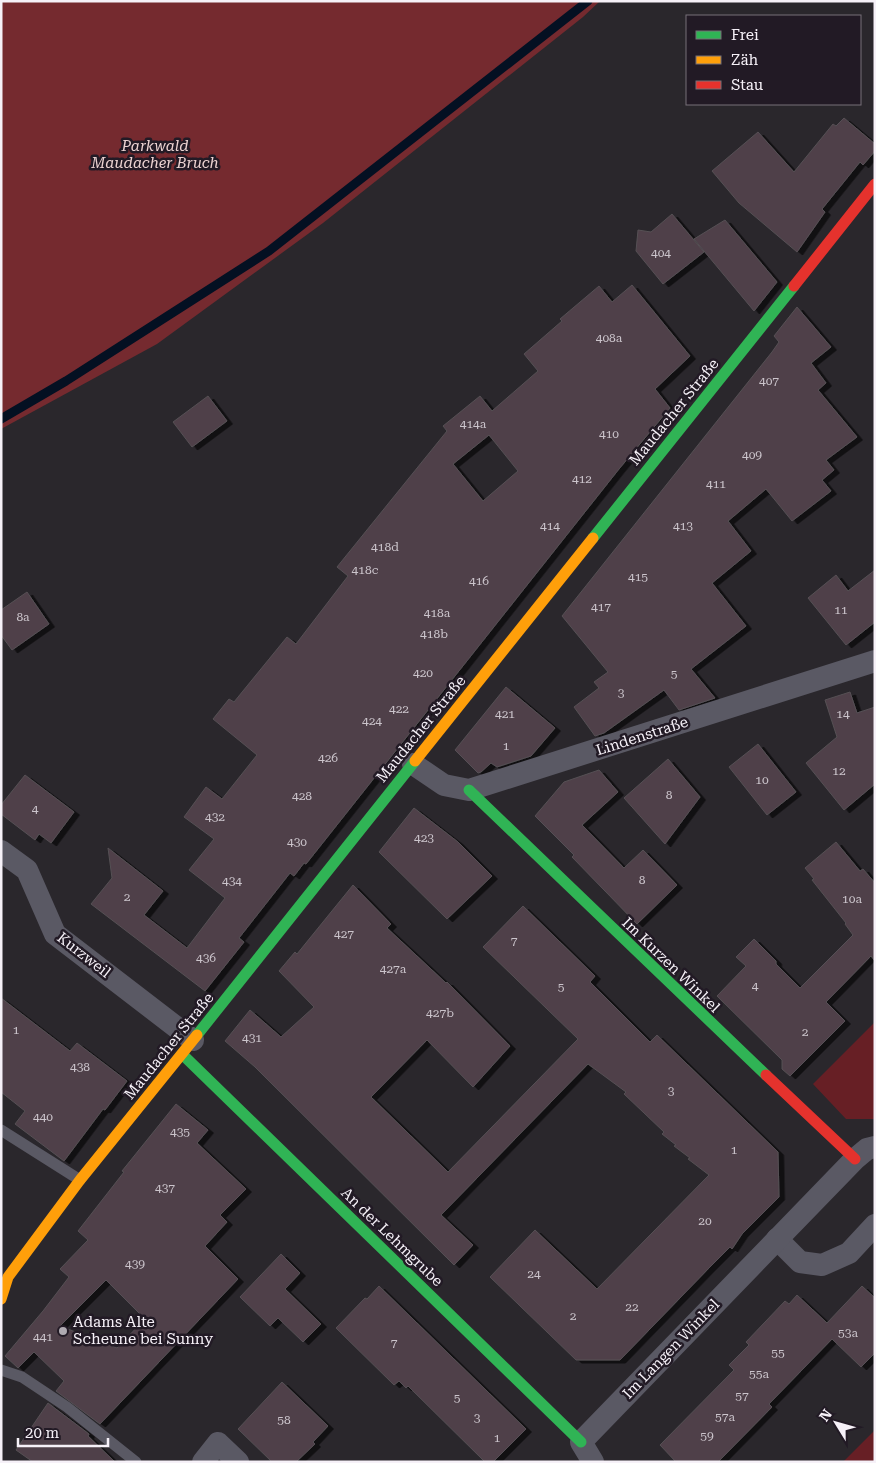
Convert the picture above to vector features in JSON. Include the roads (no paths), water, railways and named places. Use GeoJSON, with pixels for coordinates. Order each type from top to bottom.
{"type":"FeatureCollection","features":[{"type":"Feature","properties":{"kind":"street","name":"Maudacher Straße"},"geometry":{"type":"LineString","coordinates":[[1,1299],[8,1277],[80,1180],[875,184]]}},
{"type":"Feature","properties":{"kind":"street","name":"Lindenstraße"},"geometry":{"type":"LineString","coordinates":[[413,764],[444,785],[469,790],[875,660]]}},
{"type":"Feature","properties":{"kind":"street","name":"Im Kurzen Winkel"},"geometry":{"type":"LineString","coordinates":[[469,790],[676,990],[855,1159]]}},
{"type":"Feature","properties":{"kind":"street","name":"Kurzweil"},"geometry":{"type":"LineString","coordinates":[[1,850],[27,870],[55,934],[188,1047]]}},
{"type":"Feature","properties":{"kind":"street","name":"An der Lehmgrube"},"geometry":{"type":"LineString","coordinates":[[188,1047],[581,1442]]}},
{"type":"Feature","properties":{"kind":"street","name":"Im Langen Winkel"},"geometry":{"type":"LineString","coordinates":[[581,1442],[855,1159],[867,1149],[875,1147]]}},
{"type":"Feature","properties":{"kind":"street"},"geometry":{"type":"LineString","coordinates":[[777,1239],[800,1262],[822,1265],[849,1253],[875,1226]]}},
{"type":"Feature","properties":{"kind":"street"},"geometry":{"type":"LineString","coordinates":[[581,1442],[593,1462]]}},
{"type":"Feature","properties":{"kind":"street"},"geometry":{"type":"LineString","coordinates":[[203,1462],[218,1443],[238,1462]]}},
{"type":"Feature","properties":{"kind":"lane"},"geometry":{"type":"LineString","coordinates":[[1,1130],[80,1180]]}},
{"type":"Feature","properties":{"kind":"lane"},"geometry":{"type":"LineString","coordinates":[[1,1370],[22,1376],[68,1407],[136,1462]]}},
{"type":"Feature","properties":{"kind":"waterway"},"geometry":{"type":"LineString","coordinates":[[1,419],[66,381],[269,251],[588,1]]}},
{"type":"Feature","properties":{"kind":"place","name":"Adams Alte Scheune bei Sunny"},"geometry":{"type":"Point","coordinates":[63,1331]}},
{"type":"Feature","properties":{"kind":"park label","name":"Parkwald Maudacher Bruch"},"geometry":{"type":"Point","coordinates":[155,154]}}]}
